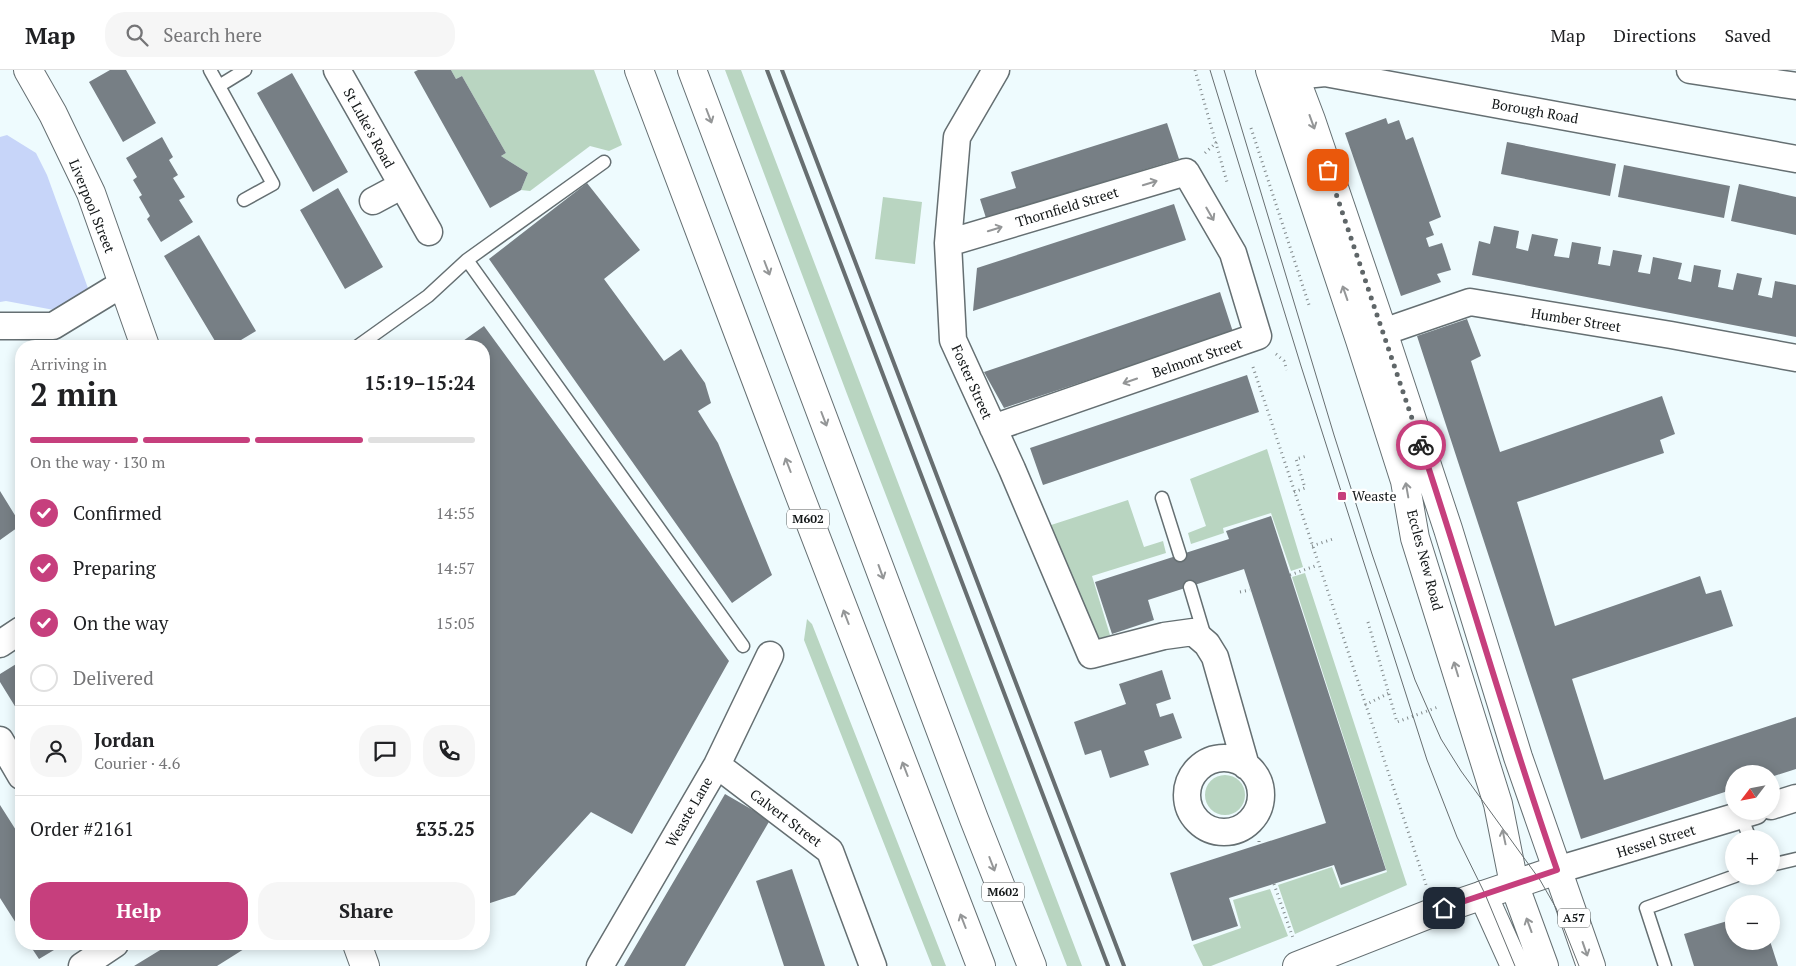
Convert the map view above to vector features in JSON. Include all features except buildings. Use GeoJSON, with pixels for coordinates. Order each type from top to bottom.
{"type":"FeatureCollection","features":[{"type":"Feature","properties":{"kind":"main road","name":"Liverpool Street"},"geometry":{"type":"LineString","coordinates":[[28,70],[53,114],[91,193],[143,340]]}},
{"type":"Feature","properties":{"kind":"main road","name":"M602"},"geometry":{"type":"LineString","coordinates":[[639,70],[981,966]]}},
{"type":"Feature","properties":{"kind":"main road","name":"M602"},"geometry":{"type":"LineString","coordinates":[[692,70],[974,819],[1032,966]]}},
{"type":"Feature","properties":{"kind":"main road","name":"Eccles New Road"},"geometry":{"type":"LineString","coordinates":[[1282,75],[1372,336],[1448,529],[1518,757],[1591,966]]}},
{"type":"Feature","properties":{"kind":"main road","name":"Eccles New Road"},"geometry":{"type":"LineString","coordinates":[[1372,336],[1405,481],[1415,538],[1498,804],[1514,884],[1544,966]]}},
{"type":"Feature","properties":{"kind":"main road"},"geometry":{"type":"LineString","coordinates":[[1300,965],[1434,912],[1557,870]]}},
{"type":"Feature","properties":{"kind":"main road"},"geometry":{"type":"LineString","coordinates":[[1483,895],[1514,966]]}},
{"type":"Feature","properties":{"kind":"main road"},"geometry":{"type":"LineString","coordinates":[[359,950],[365,966]]}},
{"type":"Feature","properties":{"kind":"street","name":"St Luke's Road"},"geometry":{"type":"LineString","coordinates":[[336,70],[429,232]]}},
{"type":"Feature","properties":{"kind":"street","name":"Foster Street"},"geometry":{"type":"LineString","coordinates":[[996,70],[957,137],[948,243],[953,340],[1091,655],[1164,636],[1193,632],[1207,644]]}},
{"type":"Feature","properties":{"kind":"street"},"geometry":{"type":"LineString","coordinates":[[1690,70],[1796,86]]}},
{"type":"Feature","properties":{"kind":"street","name":"Borough Road"},"geometry":{"type":"LineString","coordinates":[[1282,75],[1325,73],[1796,158]]}},
{"type":"Feature","properties":{"kind":"street","name":"Thornfield Street"},"geometry":{"type":"LineString","coordinates":[[948,243],[1186,172]]}},
{"type":"Feature","properties":{"kind":"street","name":"Belmont Street"},"geometry":{"type":"LineString","coordinates":[[993,428],[1258,336],[1233,253],[1186,172]]}},
{"type":"Feature","properties":{"kind":"street"},"geometry":{"type":"LineString","coordinates":[[373,201],[401,186]]}},
{"type":"Feature","properties":{"kind":"street"},"geometry":{"type":"LineString","coordinates":[[0,326],[53,326],[122,284]]}},
{"type":"Feature","properties":{"kind":"street","name":"Humber Street"},"geometry":{"type":"LineString","coordinates":[[1372,336],[1470,302],[1671,335],[1796,358]]}},
{"type":"Feature","properties":{"kind":"street"},"geometry":{"type":"LineString","coordinates":[[0,644],[15,634]]}},
{"type":"Feature","properties":{"kind":"street"},"geometry":{"type":"LineString","coordinates":[[1207,644],[1215,657],[1246,766]]}},
{"type":"Feature","properties":{"kind":"street","name":"Weaste Lane"},"geometry":{"type":"LineString","coordinates":[[600,966],[716,765],[770,655]]}},
{"type":"Feature","properties":{"kind":"street"},"geometry":{"type":"LineString","coordinates":[[0,740],[15,766]]}},
{"type":"Feature","properties":{"kind":"street","name":"Calvert Street"},"geometry":{"type":"LineString","coordinates":[[716,765],[830,851],[873,966]]}},
{"type":"Feature","properties":{"kind":"street"},"geometry":{"type":"LineString","coordinates":[[1780,803],[1796,798]]}},
{"type":"Feature","properties":{"kind":"street","name":"Hessel Street"},"geometry":{"type":"LineString","coordinates":[[1557,870],[1748,822]]}},
{"type":"Feature","properties":{"kind":"street"},"geometry":{"type":"LineString","coordinates":[[82,966],[106,950]]}},
{"type":"Feature","properties":{"kind":"lane"},"geometry":{"type":"LineString","coordinates":[[210,70],[273,184],[244,200]]}},
{"type":"Feature","properties":{"kind":"lane"},"geometry":{"type":"LineString","coordinates":[[219,86],[245,70]]}},
{"type":"Feature","properties":{"kind":"lane"},"geometry":{"type":"LineString","coordinates":[[366,340],[428,296],[467,260],[604,162]]}},
{"type":"Feature","properties":{"kind":"lane"},"geometry":{"type":"LineString","coordinates":[[467,260],[744,646]]}},
{"type":"Feature","properties":{"kind":"lane"},"geometry":{"type":"LineString","coordinates":[[1162,498],[1180,555]]}},
{"type":"Feature","properties":{"kind":"lane"},"geometry":{"type":"LineString","coordinates":[[1190,587],[1207,644]]}},
{"type":"Feature","properties":{"kind":"lane"},"geometry":{"type":"LineString","coordinates":[[1780,863],[1796,859]]}},
{"type":"Feature","properties":{"kind":"lane"},"geometry":{"type":"LineString","coordinates":[[1666,966],[1646,908],[1725,880]]}},
{"type":"Feature","properties":{"kind":"path"},"geometry":{"type":"LineString","coordinates":[[1195,70],[1215,144]]}},
{"type":"Feature","properties":{"kind":"path"},"geometry":{"type":"LineString","coordinates":[[1251,128],[1310,308]]}},
{"type":"Feature","properties":{"kind":"path"},"geometry":{"type":"LineString","coordinates":[[1244,341],[1434,912]]}},
{"type":"Feature","properties":{"kind":"path"},"geometry":{"type":"LineString","coordinates":[[1284,361],[1287,370]]}},
{"type":"Feature","properties":{"kind":"path"},"geometry":{"type":"LineString","coordinates":[[1294,492],[1305,488],[1296,460],[1307,456]]}},
{"type":"Feature","properties":{"kind":"path"},"geometry":{"type":"LineString","coordinates":[[1312,546],[1333,539]]}},
{"type":"Feature","properties":{"kind":"path"},"geometry":{"type":"LineString","coordinates":[[1290,575],[1318,565]]}},
{"type":"Feature","properties":{"kind":"path"},"geometry":{"type":"LineString","coordinates":[[1240,592],[1250,590]]}},
{"type":"Feature","properties":{"kind":"path"},"geometry":{"type":"LineString","coordinates":[[1368,622],[1397,722],[1441,706]]}},
{"type":"Feature","properties":{"kind":"path"},"geometry":{"type":"LineString","coordinates":[[1366,705],[1389,693]]}},
{"type":"Feature","properties":{"kind":"path"},"geometry":{"type":"LineString","coordinates":[[1274,884],[1300,965]]}},
{"type":"Feature","properties":{"kind":"green space"},"geometry":{"type":"Polygon","coordinates":[[[451,70],[594,70],[622,145],[609,151],[590,146],[530,191],[521,190],[528,173],[501,156],[506,153],[462,76],[456,79],[451,70]]]}},
{"type":"Feature","properties":{"kind":"green space"},"geometry":{"type":"Polygon","coordinates":[[[725,70],[741,70],[1082,966],[1067,966],[847,394],[725,70]]]}},
{"type":"Feature","properties":{"kind":"green space"},"geometry":{"type":"Polygon","coordinates":[[[883,197],[922,202],[915,264],[875,259],[883,197]]]}},
{"type":"Feature","properties":{"kind":"green space"},"geometry":{"type":"Polygon","coordinates":[[[1267,449],[1303,567],[1291,571],[1271,513],[1223,528],[1224,533],[1191,544],[1188,533],[1206,526],[1190,479],[1267,449]]]}},
{"type":"Feature","properties":{"kind":"green space"},"geometry":{"type":"Polygon","coordinates":[[[1128,500],[1144,547],[1163,541],[1166,553],[1092,576],[1110,635],[1093,641],[1045,527],[1128,500]]]}},
{"type":"Feature","properties":{"kind":"green space"},"geometry":{"type":"Polygon","coordinates":[[[1305,573],[1407,885],[1295,934],[1278,885],[1332,867],[1340,888],[1387,872],[1292,577],[1305,573]]]}},
{"type":"Feature","properties":{"kind":"green space"},"geometry":{"type":"Polygon","coordinates":[[[807,619],[812,624],[946,966],[932,966],[804,640],[807,619]]]}},
{"type":"Feature","properties":{"kind":"green space"},"geometry":{"type":"Polygon","coordinates":[[[1229,775],[1236,778],[1242,784],[1245,795],[1244,803],[1236,812],[1229,815],[1221,815],[1214,812],[1206,803],[1205,791],[1208,784],[1217,776],[1229,775]]]}},
{"type":"Feature","properties":{"kind":"green space"},"geometry":{"type":"Polygon","coordinates":[[[1270,889],[1288,936],[1211,966],[1203,966],[1193,945],[1241,928],[1233,900],[1270,889]]]}},
{"type":"Feature","properties":{"kind":"water"},"geometry":{"type":"Polygon","coordinates":[[[7,135],[36,153],[47,175],[89,291],[54,310],[6,301],[0,302],[0,137],[7,135]]]}},
{"type":"Feature","properties":{"kind":"tram line"},"geometry":{"type":"LineString","coordinates":[[1210,70],[1301,366],[1427,760],[1457,837],[1485,894],[1515,966]]}},
{"type":"Feature","properties":{"kind":"tram line"},"geometry":{"type":"LineString","coordinates":[[1224,70],[1334,435],[1415,680],[1441,739],[1461,771],[1540,880],[1556,908],[1579,966]]}},
{"type":"Feature","properties":{"kind":"railway"},"geometry":{"type":"LineString","coordinates":[[767,70],[1108,966]]}},
{"type":"Feature","properties":{"kind":"railway"},"geometry":{"type":"LineString","coordinates":[[782,70],[1124,966]]}},
{"type":"Feature","properties":{"kind":"way so far"},"geometry":{"type":"LineString","coordinates":[[1328,170],[1421,445]]}},
{"type":"Feature","properties":{"kind":"place","name":"Weaste"},"geometry":{"type":"Point","coordinates":[1342,496]}},
{"type":"Feature","properties":{"kind":"route"},"geometry":{"type":"LineString","coordinates":[[1421,445],[1518,757],[1557,870],[1444,908]]}}]}
